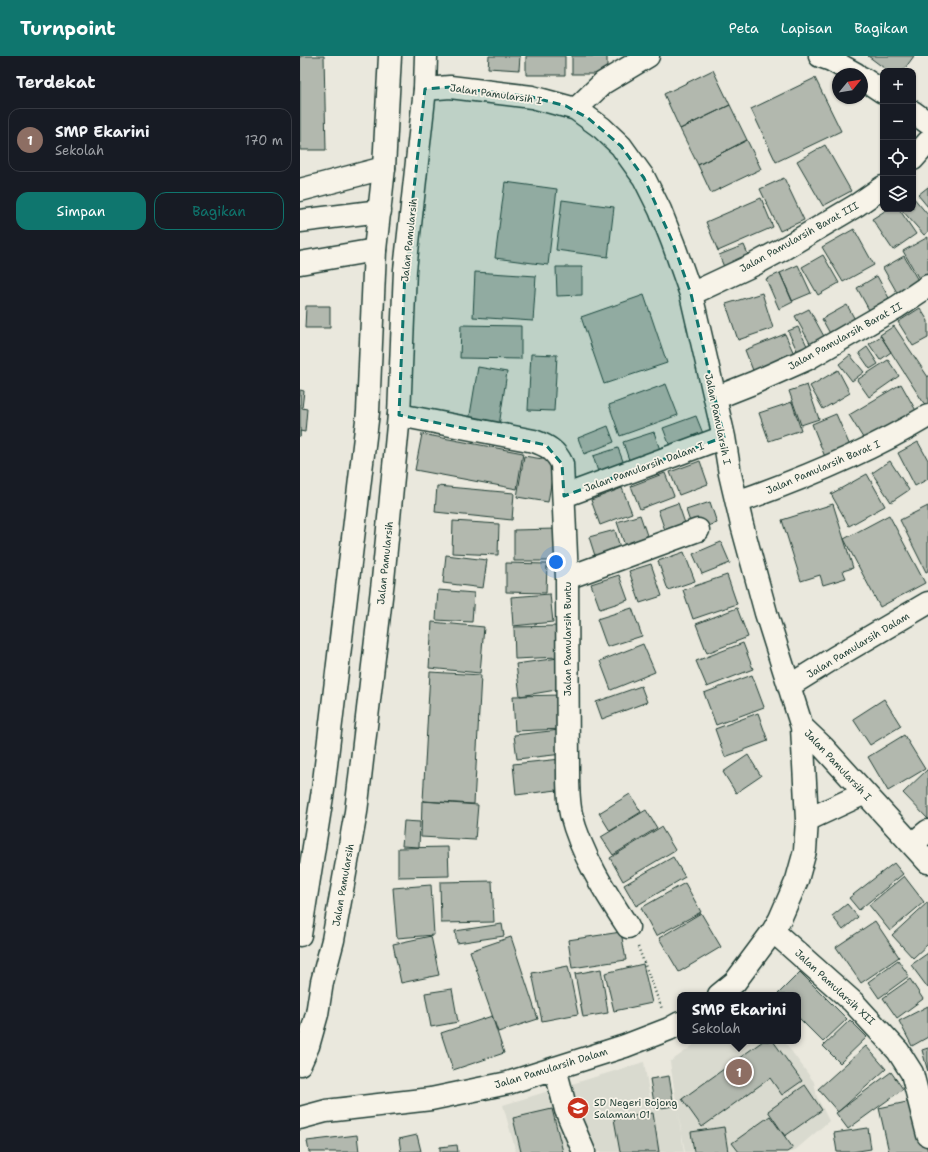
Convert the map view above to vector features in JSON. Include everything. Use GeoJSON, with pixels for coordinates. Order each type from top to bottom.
{"type":"FeatureCollection","features":[{"type":"Feature","properties":{"kind":"main road"},"geometry":{"type":"LineString","coordinates":[[300,934],[323,790],[368,412],[375,250],[384,168],[390,56]]}},
{"type":"Feature","properties":{"kind":"main road","name":"Jalan Pamularsih"},"geometry":{"type":"LineString","coordinates":[[300,1064],[308,1046],[317,1014],[322,982],[333,940],[356,812],[384,580],[399,415],[405,270],[425,89],[426,56]]}},
{"type":"Feature","properties":{"kind":"main road"},"geometry":{"type":"LineString","coordinates":[[576,109],[623,63],[648,56]]}},
{"type":"Feature","properties":{"kind":"main road"},"geometry":{"type":"LineString","coordinates":[[820,56],[845,68]]}},
{"type":"Feature","properties":{"kind":"main road"},"geometry":{"type":"LineString","coordinates":[[868,82],[880,90]]}},
{"type":"Feature","properties":{"kind":"main road","name":"Jalan Pamularsih I"},"geometry":{"type":"LineString","coordinates":[[425,89],[450,87],[532,97],[576,109],[602,128],[621,146],[644,178],[660,210],[691,294],[724,437],[730,474],[754,570],[802,727],[823,747],[865,793],[920,838],[928,862]]}},
{"type":"Feature","properties":{"kind":"main road"},"geometry":{"type":"LineString","coordinates":[[916,114],[928,123]]}},
{"type":"Feature","properties":{"kind":"main road"},"geometry":{"type":"LineString","coordinates":[[916,155],[928,142]]}},
{"type":"Feature","properties":{"kind":"main road"},"geometry":{"type":"LineString","coordinates":[[300,190],[384,168]]}},
{"type":"Feature","properties":{"kind":"main road","name":"Jalan Pamularsih Barat III"},"geometry":{"type":"LineString","coordinates":[[691,294],[783,249],[857,205],[880,189]]}},
{"type":"Feature","properties":{"kind":"main road"},"geometry":{"type":"LineString","coordinates":[[300,221],[380,211]]}},
{"type":"Feature","properties":{"kind":"main road"},"geometry":{"type":"LineString","coordinates":[[300,263],[375,250]]}},
{"type":"Feature","properties":{"kind":"main road","name":"Jalan Pamularsih Barat II"},"geometry":{"type":"LineString","coordinates":[[715,398],[807,359],[897,307],[928,286]]}},
{"type":"Feature","properties":{"kind":"main road","name":"Jalan Pamularsih Buntu"},"geometry":{"type":"LineString","coordinates":[[399,415],[534,441],[554,450],[562,464],[567,578],[568,771],[571,813],[577,834],[586,855],[628,927]]}},
{"type":"Feature","properties":{"kind":"main road","name":"Jalan Pamularsih Barat I"},"geometry":{"type":"LineString","coordinates":[[737,502],[777,488],[866,451],[928,416]]}},
{"type":"Feature","properties":{"kind":"main road","name":"Jalan Pamularsih Dalam I"},"geometry":{"type":"LineString","coordinates":[[564,496],[724,437]]}},
{"type":"Feature","properties":{"kind":"main road"},"geometry":{"type":"LineString","coordinates":[[567,578],[698,530]]}},
{"type":"Feature","properties":{"kind":"main road","name":"Jalan Pamularsih Dalam"},"geometry":{"type":"LineString","coordinates":[[789,686],[928,603]]}},
{"type":"Feature","properties":{"kind":"main road"},"geometry":{"type":"LineString","coordinates":[[723,992],[735,982],[773,932],[797,880],[805,850],[807,820],[802,727]]}},
{"type":"Feature","properties":{"kind":"main road"},"geometry":{"type":"LineString","coordinates":[[807,820],[865,793]]}},
{"type":"Feature","properties":{"kind":"main road","name":"Jalan Pamularsih XII"},"geometry":{"type":"LineString","coordinates":[[773,932],[853,1002],[898,1051],[912,1073],[928,1135]]}},
{"type":"Feature","properties":{"kind":"main road","name":"Jalan Pamularsih Dalam"},"geometry":{"type":"LineString","coordinates":[[300,1118],[326,1111],[432,1099],[508,1083],[625,1046],[675,1026]]}},
{"type":"Feature","properties":{"kind":"main road"},"geometry":{"type":"LineString","coordinates":[[555,1068],[566,1110],[584,1152]]}},
{"type":"Feature","properties":{"kind":"path"},"geometry":{"type":"LineString","coordinates":[[640,950],[675,1026]]}},
{"type":"Feature","properties":{"kind":"highlighted area"},"geometry":{"type":"Polygon","coordinates":[[[450,87],[532,97],[566,106],[588,118],[621,146],[644,178],[673,243],[691,294],[724,437],[564,496],[562,464],[546,445],[399,415],[405,270],[425,89],[450,87]]]}},
{"type":"Feature","properties":{"kind":"shaded area"},"geometry":{"type":"Polygon","coordinates":[[[695,1044],[786,1044],[814,1082],[817,1097],[829,1121],[793,1152],[685,1152],[678,1112],[684,1152],[516,1152],[503,1105],[644,1062],[652,1110],[677,1107],[670,1062],[695,1044]]]}},
{"type":"Feature","properties":{"kind":"building"},"geometry":{"type":"Polygon","coordinates":[[[300,56],[324,56],[326,150],[300,150],[300,56]]]}},
{"type":"Feature","properties":{"kind":"building"},"geometry":{"type":"Polygon","coordinates":[[[489,56],[520,56],[519,70],[488,68],[489,56]]]}},
{"type":"Feature","properties":{"kind":"building"},"geometry":{"type":"Polygon","coordinates":[[[526,56],[565,56],[565,75],[526,75],[526,56]]]}},
{"type":"Feature","properties":{"kind":"building"},"geometry":{"type":"Polygon","coordinates":[[[572,56],[607,56],[607,74],[572,74],[572,56]]]}},
{"type":"Feature","properties":{"kind":"building"},"geometry":{"type":"Polygon","coordinates":[[[868,56],[914,56],[905,68],[884,68],[868,56]]]}},
{"type":"Feature","properties":{"kind":"building"},"geometry":{"type":"Polygon","coordinates":[[[713,70],[730,105],[680,129],[664,94],[713,70]]]}},
{"type":"Feature","properties":{"kind":"building"},"geometry":{"type":"Polygon","coordinates":[[[815,78],[841,131],[776,162],[751,109],[815,78]]]}},
{"type":"Feature","properties":{"kind":"building"},"geometry":{"type":"Polygon","coordinates":[[[730,105],[747,140],[698,165],[680,129],[730,105]]]}},
{"type":"Feature","properties":{"kind":"building"},"geometry":{"type":"Polygon","coordinates":[[[747,140],[761,169],[711,193],[698,165],[747,140]]]}},
{"type":"Feature","properties":{"kind":"building"},"geometry":{"type":"Polygon","coordinates":[[[825,145],[851,191],[823,206],[797,161],[825,145]]]}},
{"type":"Feature","properties":{"kind":"building"},"geometry":{"type":"Polygon","coordinates":[[[784,178],[804,220],[780,231],[760,189],[784,178]]]}},
{"type":"Feature","properties":{"kind":"building"},"geometry":{"type":"Polygon","coordinates":[[[505,182],[557,189],[548,265],[495,258],[505,182]]]}},
{"type":"Feature","properties":{"kind":"building"},"geometry":{"type":"Polygon","coordinates":[[[928,187],[928,207],[918,195],[928,187]]]}},
{"type":"Feature","properties":{"kind":"building"},"geometry":{"type":"Polygon","coordinates":[[[761,198],[773,227],[718,251],[706,222],[761,198]]]}},
{"type":"Feature","properties":{"kind":"building"},"geometry":{"type":"Polygon","coordinates":[[[562,200],[614,207],[608,257],[556,250],[562,200]]]}},
{"type":"Feature","properties":{"kind":"building"},"geometry":{"type":"Polygon","coordinates":[[[916,201],[928,215],[928,232],[924,235],[904,212],[916,212],[916,201]]]}},
{"type":"Feature","properties":{"kind":"building"},"geometry":{"type":"Polygon","coordinates":[[[883,212],[901,212],[916,234],[893,250],[872,219],[883,212]]]}},
{"type":"Feature","properties":{"kind":"building"},"geometry":{"type":"Polygon","coordinates":[[[854,229],[874,265],[843,282],[822,247],[854,229]]]}},
{"type":"Feature","properties":{"kind":"building"},"geometry":{"type":"Polygon","coordinates":[[[928,237],[928,280],[922,284],[903,251],[928,237]]]}},
{"type":"Feature","properties":{"kind":"building"},"geometry":{"type":"Polygon","coordinates":[[[744,245],[752,264],[727,274],[719,255],[744,245]]]}},
{"type":"Feature","properties":{"kind":"building"},"geometry":{"type":"Polygon","coordinates":[[[823,255],[839,283],[818,295],[802,267],[823,255]]]}},
{"type":"Feature","properties":{"kind":"building"},"geometry":{"type":"Polygon","coordinates":[[[904,256],[920,284],[899,296],[883,268],[904,256]]]}},
{"type":"Feature","properties":{"kind":"building"},"geometry":{"type":"Polygon","coordinates":[[[798,265],[811,293],[792,301],[780,273],[798,265]]]}},
{"type":"Feature","properties":{"kind":"building"},"geometry":{"type":"Polygon","coordinates":[[[556,267],[582,267],[582,295],[557,296],[556,267]]]}},
{"type":"Feature","properties":{"kind":"building"},"geometry":{"type":"Polygon","coordinates":[[[475,272],[536,276],[533,321],[473,317],[475,272]]]}},
{"type":"Feature","properties":{"kind":"building"},"geometry":{"type":"Polygon","coordinates":[[[780,273],[793,302],[779,309],[766,279],[780,273]]]}},
{"type":"Feature","properties":{"kind":"building"},"geometry":{"type":"Polygon","coordinates":[[[877,276],[889,298],[869,310],[857,288],[877,276]]]}},
{"type":"Feature","properties":{"kind":"building"},"geometry":{"type":"Polygon","coordinates":[[[762,293],[773,328],[738,340],[726,304],[762,293]]]}},
{"type":"Feature","properties":{"kind":"building"},"geometry":{"type":"Polygon","coordinates":[[[644,295],[667,363],[604,384],[581,317],[644,295]]]}},
{"type":"Feature","properties":{"kind":"building"},"geometry":{"type":"Polygon","coordinates":[[[847,305],[858,325],[833,339],[822,319],[847,305]]]}},
{"type":"Feature","properties":{"kind":"building"},"geometry":{"type":"Polygon","coordinates":[[[306,306],[330,306],[330,328],[305,328],[306,306]]]}},
{"type":"Feature","properties":{"kind":"building"},"geometry":{"type":"Polygon","coordinates":[[[920,308],[928,321],[928,338],[913,346],[898,322],[920,308]]]}},
{"type":"Feature","properties":{"kind":"building"},"geometry":{"type":"Polygon","coordinates":[[[809,309],[826,340],[812,347],[795,316],[809,309]]]}},
{"type":"Feature","properties":{"kind":"building"},"geometry":{"type":"Polygon","coordinates":[[[461,325],[521,326],[521,359],[460,358],[461,325]]]}},
{"type":"Feature","properties":{"kind":"building"},"geometry":{"type":"Polygon","coordinates":[[[894,326],[928,377],[928,403],[925,405],[880,335],[894,326]]]}},
{"type":"Feature","properties":{"kind":"building"},"geometry":{"type":"Polygon","coordinates":[[[798,327],[809,350],[799,355],[788,331],[798,327]]]}},
{"type":"Feature","properties":{"kind":"building"},"geometry":{"type":"Polygon","coordinates":[[[785,334],[795,356],[754,373],[745,350],[785,334]]]}},
{"type":"Feature","properties":{"kind":"building"},"geometry":{"type":"Polygon","coordinates":[[[881,336],[891,352],[880,360],[869,344],[881,336]]]}},
{"type":"Feature","properties":{"kind":"building"},"geometry":{"type":"Polygon","coordinates":[[[867,347],[878,364],[870,369],[859,353],[867,347]]]}},
{"type":"Feature","properties":{"kind":"building"},"geometry":{"type":"Polygon","coordinates":[[[531,354],[557,355],[554,411],[528,410],[531,354]]]}},
{"type":"Feature","properties":{"kind":"building"},"geometry":{"type":"Polygon","coordinates":[[[850,355],[864,372],[852,381],[839,364],[850,355]]]}},
{"type":"Feature","properties":{"kind":"building"},"geometry":{"type":"Polygon","coordinates":[[[888,360],[899,376],[869,397],[857,380],[888,360]]]}},
{"type":"Feature","properties":{"kind":"building"},"geometry":{"type":"Polygon","coordinates":[[[478,367],[507,372],[499,426],[469,421],[478,367]]]}},
{"type":"Feature","properties":{"kind":"building"},"geometry":{"type":"Polygon","coordinates":[[[838,370],[850,393],[823,409],[810,386],[838,370]]]}},
{"type":"Feature","properties":{"kind":"building"},"geometry":{"type":"Polygon","coordinates":[[[666,384],[678,415],[620,436],[609,405],[666,384]]]}},
{"type":"Feature","properties":{"kind":"building"},"geometry":{"type":"Polygon","coordinates":[[[901,384],[919,416],[868,446],[849,415],[901,384]]]}},
{"type":"Feature","properties":{"kind":"building"},"geometry":{"type":"Polygon","coordinates":[[[807,385],[819,419],[801,425],[789,391],[807,385]]]}},
{"type":"Feature","properties":{"kind":"building"},"geometry":{"type":"Polygon","coordinates":[[[300,390],[304,391],[302,408],[307,409],[305,432],[300,431],[300,390]]]}},
{"type":"Feature","properties":{"kind":"building"},"geometry":{"type":"Polygon","coordinates":[[[792,402],[801,430],[769,441],[759,413],[792,402]]]}},
{"type":"Feature","properties":{"kind":"building"},"geometry":{"type":"Polygon","coordinates":[[[836,414],[850,446],[825,457],[812,424],[836,414]]]}},
{"type":"Feature","properties":{"kind":"building"},"geometry":{"type":"Polygon","coordinates":[[[696,416],[704,436],[671,449],[663,428],[696,416]]]}},
{"type":"Feature","properties":{"kind":"building"},"geometry":{"type":"Polygon","coordinates":[[[608,426],[614,442],[584,454],[578,438],[608,426]]]}},
{"type":"Feature","properties":{"kind":"building"},"geometry":{"type":"Polygon","coordinates":[[[654,432],[662,456],[631,466],[623,442],[654,432]]]}},
{"type":"Feature","properties":{"kind":"building"},"geometry":{"type":"Polygon","coordinates":[[[422,434],[523,453],[517,489],[415,470],[422,434]]]}},
{"type":"Feature","properties":{"kind":"building"},"geometry":{"type":"Polygon","coordinates":[[[918,442],[928,460],[928,479],[915,486],[898,453],[918,442]]]}},
{"type":"Feature","properties":{"kind":"building"},"geometry":{"type":"Polygon","coordinates":[[[618,448],[626,469],[600,478],[593,456],[618,448]]]}},
{"type":"Feature","properties":{"kind":"building"},"geometry":{"type":"Polygon","coordinates":[[[524,456],[555,461],[548,502],[517,497],[524,456]]]}},
{"type":"Feature","properties":{"kind":"building"},"geometry":{"type":"Polygon","coordinates":[[[700,461],[708,484],[679,495],[670,472],[700,461]]]}},
{"type":"Feature","properties":{"kind":"building"},"geometry":{"type":"Polygon","coordinates":[[[890,461],[909,490],[891,502],[872,473],[890,461]]]}},
{"type":"Feature","properties":{"kind":"building"},"geometry":{"type":"Polygon","coordinates":[[[665,473],[674,496],[640,509],[631,486],[665,473]]]}},
{"type":"Feature","properties":{"kind":"building"},"geometry":{"type":"Polygon","coordinates":[[[867,474],[885,506],[849,526],[831,494],[867,474]]]}},
{"type":"Feature","properties":{"kind":"building"},"geometry":{"type":"Polygon","coordinates":[[[437,486],[514,493],[512,520],[435,512],[437,486]]]}},
{"type":"Feature","properties":{"kind":"building"},"geometry":{"type":"Polygon","coordinates":[[[622,488],[632,513],[600,525],[591,500],[622,488]]]}},
{"type":"Feature","properties":{"kind":"building"},"geometry":{"type":"Polygon","coordinates":[[[710,502],[717,523],[693,531],[686,510],[710,502]]]}},
{"type":"Feature","properties":{"kind":"building"},"geometry":{"type":"Polygon","coordinates":[[[678,503],[688,532],[668,539],[658,510],[678,503]]]}},
{"type":"Feature","properties":{"kind":"building"},"geometry":{"type":"Polygon","coordinates":[[[833,504],[853,568],[843,571],[846,578],[823,585],[820,575],[801,581],[782,520],[833,504]]]}},
{"type":"Feature","properties":{"kind":"building"},"geometry":{"type":"Polygon","coordinates":[[[928,506],[928,571],[926,572],[900,520],[928,506]]]}},
{"type":"Feature","properties":{"kind":"building"},"geometry":{"type":"Polygon","coordinates":[[[640,515],[651,547],[628,555],[617,522],[640,515]]]}},
{"type":"Feature","properties":{"kind":"building"},"geometry":{"type":"Polygon","coordinates":[[[889,515],[925,583],[880,607],[844,539],[889,515]]]}},
{"type":"Feature","properties":{"kind":"building"},"geometry":{"type":"Polygon","coordinates":[[[453,521],[499,524],[498,555],[452,553],[453,521]]]}},
{"type":"Feature","properties":{"kind":"building"},"geometry":{"type":"Polygon","coordinates":[[[556,529],[556,561],[514,561],[514,530],[556,529]]]}},
{"type":"Feature","properties":{"kind":"building"},"geometry":{"type":"Polygon","coordinates":[[[615,530],[622,555],[597,562],[589,537],[615,530]]]}},
{"type":"Feature","properties":{"kind":"building"},"geometry":{"type":"Polygon","coordinates":[[[721,542],[730,563],[702,574],[693,554],[721,542]]]}},
{"type":"Feature","properties":{"kind":"building"},"geometry":{"type":"Polygon","coordinates":[[[684,552],[695,581],[668,590],[658,561],[684,552]]]}},
{"type":"Feature","properties":{"kind":"building"},"geometry":{"type":"Polygon","coordinates":[[[446,555],[487,560],[483,588],[443,583],[446,555]]]}},
{"type":"Feature","properties":{"kind":"building"},"geometry":{"type":"Polygon","coordinates":[[[506,563],[547,564],[546,593],[506,592],[506,563]]]}},
{"type":"Feature","properties":{"kind":"building"},"geometry":{"type":"Polygon","coordinates":[[[651,564],[662,596],[640,603],[629,571],[651,564]]]}},
{"type":"Feature","properties":{"kind":"building"},"geometry":{"type":"Polygon","coordinates":[[[619,575],[628,600],[600,609],[591,584],[619,575]]]}},
{"type":"Feature","properties":{"kind":"building"},"geometry":{"type":"Polygon","coordinates":[[[727,575],[737,604],[693,619],[683,590],[727,575]]]}},
{"type":"Feature","properties":{"kind":"building"},"geometry":{"type":"Polygon","coordinates":[[[438,590],[474,593],[472,622],[436,620],[438,590]]]}},
{"type":"Feature","properties":{"kind":"building"},"geometry":{"type":"Polygon","coordinates":[[[550,594],[553,622],[513,626],[511,597],[550,594]]]}},
{"type":"Feature","properties":{"kind":"building"},"geometry":{"type":"Polygon","coordinates":[[[632,608],[642,636],[607,647],[597,619],[632,608]]]}},
{"type":"Feature","properties":{"kind":"building"},"geometry":{"type":"Polygon","coordinates":[[[737,608],[748,637],[707,653],[696,624],[737,608]]]}},
{"type":"Feature","properties":{"kind":"building"},"geometry":{"type":"Polygon","coordinates":[[[432,622],[484,627],[480,673],[429,668],[432,622]]]}},
{"type":"Feature","properties":{"kind":"building"},"geometry":{"type":"Polygon","coordinates":[[[557,626],[558,657],[515,659],[514,627],[557,626]]]}},
{"type":"Feature","properties":{"kind":"building"},"geometry":{"type":"Polygon","coordinates":[[[743,643],[753,669],[707,687],[696,661],[743,643]]]}},
{"type":"Feature","properties":{"kind":"building"},"geometry":{"type":"Polygon","coordinates":[[[643,644],[655,672],[611,690],[600,661],[643,644]]]}},
{"type":"Feature","properties":{"kind":"building"},"geometry":{"type":"Polygon","coordinates":[[[558,658],[562,689],[520,696],[516,664],[558,658]]]}},
{"type":"Feature","properties":{"kind":"building"},"geometry":{"type":"Polygon","coordinates":[[[430,672],[481,675],[474,804],[423,801],[430,672]]]}},
{"type":"Feature","properties":{"kind":"building"},"geometry":{"type":"Polygon","coordinates":[[[752,675],[764,707],[716,725],[704,693],[752,675]]]}},
{"type":"Feature","properties":{"kind":"building"},"geometry":{"type":"Polygon","coordinates":[[[641,686],[647,702],[602,719],[596,702],[641,686]]]}},
{"type":"Feature","properties":{"kind":"building"},"geometry":{"type":"Polygon","coordinates":[[[561,695],[563,729],[515,731],[513,696],[561,695]]]}},
{"type":"Feature","properties":{"kind":"building"},"geometry":{"type":"Polygon","coordinates":[[[884,699],[901,726],[870,745],[853,719],[884,699]]]}},
{"type":"Feature","properties":{"kind":"building"},"geometry":{"type":"Polygon","coordinates":[[[758,713],[768,741],[725,757],[715,729],[758,713]]]}},
{"type":"Feature","properties":{"kind":"building"},"geometry":{"type":"Polygon","coordinates":[[[560,730],[563,754],[517,759],[514,735],[560,730]]]}},
{"type":"Feature","properties":{"kind":"building"},"geometry":{"type":"Polygon","coordinates":[[[904,735],[925,769],[888,791],[868,757],[904,735]]]}},
{"type":"Feature","properties":{"kind":"building"},"geometry":{"type":"Polygon","coordinates":[[[748,755],[761,776],[736,793],[723,772],[748,755]]]}},
{"type":"Feature","properties":{"kind":"building"},"geometry":{"type":"Polygon","coordinates":[[[561,759],[565,789],[516,795],[513,764],[561,759]]]}},
{"type":"Feature","properties":{"kind":"building"},"geometry":{"type":"Polygon","coordinates":[[[928,769],[928,819],[903,793],[928,769]]]}},
{"type":"Feature","properties":{"kind":"building"},"geometry":{"type":"Polygon","coordinates":[[[630,794],[641,812],[610,831],[599,813],[630,794]]]}},
{"type":"Feature","properties":{"kind":"building"},"geometry":{"type":"Polygon","coordinates":[[[422,801],[478,805],[475,840],[421,837],[422,801]]]}},
{"type":"Feature","properties":{"kind":"building"},"geometry":{"type":"Polygon","coordinates":[[[646,810],[657,828],[613,855],[601,837],[646,810]]]}},
{"type":"Feature","properties":{"kind":"building"},"geometry":{"type":"Polygon","coordinates":[[[404,821],[420,822],[419,847],[402,846],[404,821]]]}},
{"type":"Feature","properties":{"kind":"building"},"geometry":{"type":"Polygon","coordinates":[[[661,827],[675,850],[623,881],[610,858],[661,827]]]}},
{"type":"Feature","properties":{"kind":"building"},"geometry":{"type":"Polygon","coordinates":[[[448,847],[449,876],[398,877],[398,848],[448,847]]]}},
{"type":"Feature","properties":{"kind":"building"},"geometry":{"type":"Polygon","coordinates":[[[673,857],[685,877],[636,906],[624,885],[673,857]]]}},
{"type":"Feature","properties":{"kind":"building"},"geometry":{"type":"Polygon","coordinates":[[[894,863],[903,874],[859,910],[849,898],[894,863]]]}},
{"type":"Feature","properties":{"kind":"building"},"geometry":{"type":"Polygon","coordinates":[[[904,876],[924,902],[890,931],[869,905],[904,876]]]}},
{"type":"Feature","properties":{"kind":"building"},"geometry":{"type":"Polygon","coordinates":[[[492,881],[494,922],[441,923],[440,882],[492,881]]]}},
{"type":"Feature","properties":{"kind":"building"},"geometry":{"type":"Polygon","coordinates":[[[685,883],[701,912],[656,936],[641,908],[685,883]]]}},
{"type":"Feature","properties":{"kind":"building"},"geometry":{"type":"Polygon","coordinates":[[[431,885],[434,935],[397,938],[393,888],[431,885]]]}},
{"type":"Feature","properties":{"kind":"building"},"geometry":{"type":"Polygon","coordinates":[[[928,902],[928,944],[913,958],[892,935],[928,902]]]}},
{"type":"Feature","properties":{"kind":"building"},"geometry":{"type":"Polygon","coordinates":[[[847,904],[858,917],[843,930],[832,916],[847,904]]]}},
{"type":"Feature","properties":{"kind":"building"},"geometry":{"type":"Polygon","coordinates":[[[701,913],[721,947],[679,972],[659,938],[701,913]]]}},
{"type":"Feature","properties":{"kind":"building"},"geometry":{"type":"Polygon","coordinates":[[[875,921],[899,957],[861,983],[836,947],[875,921]]]}},
{"type":"Feature","properties":{"kind":"building"},"geometry":{"type":"Polygon","coordinates":[[[502,924],[504,936],[457,943],[455,931],[502,924]]]}},
{"type":"Feature","properties":{"kind":"building"},"geometry":{"type":"Polygon","coordinates":[[[621,932],[626,960],[572,968],[568,940],[621,932]]]}},
{"type":"Feature","properties":{"kind":"building"},"geometry":{"type":"Polygon","coordinates":[[[431,936],[439,975],[401,983],[393,944],[431,936]]]}},
{"type":"Feature","properties":{"kind":"building"},"geometry":{"type":"Polygon","coordinates":[[[511,937],[538,1019],[498,1032],[470,951],[511,937]]]}},
{"type":"Feature","properties":{"kind":"building"},"geometry":{"type":"Polygon","coordinates":[[[928,953],[928,988],[911,965],[928,953]]]}},
{"type":"Feature","properties":{"kind":"building"},"geometry":{"type":"Polygon","coordinates":[[[898,960],[909,976],[879,998],[868,982],[898,960]]]}},
{"type":"Feature","properties":{"kind":"building"},"geometry":{"type":"Polygon","coordinates":[[[643,964],[652,1003],[614,1011],[605,973],[643,964]]]}},
{"type":"Feature","properties":{"kind":"building"},"geometry":{"type":"Polygon","coordinates":[[[568,966],[578,1014],[542,1021],[532,973],[568,966]]]}},
{"type":"Feature","properties":{"kind":"building"},"geometry":{"type":"Polygon","coordinates":[[[601,969],[608,1013],[583,1017],[575,974],[601,969]]]}},
{"type":"Feature","properties":{"kind":"building"},"geometry":{"type":"Polygon","coordinates":[[[800,972],[847,1019],[823,1042],[801,1020],[801,992],[780,992],[800,972]]]}},
{"type":"Feature","properties":{"kind":"building"},"geometry":{"type":"Polygon","coordinates":[[[910,979],[923,999],[897,1018],[883,998],[910,979]]]}},
{"type":"Feature","properties":{"kind":"building"},"geometry":{"type":"Polygon","coordinates":[[[452,989],[458,1022],[431,1027],[425,993],[452,989]]]}},
{"type":"Feature","properties":{"kind":"building"},"geometry":{"type":"Polygon","coordinates":[[[928,1006],[928,1037],[912,1046],[899,1021],[928,1006]]]}},
{"type":"Feature","properties":{"kind":"building"},"geometry":{"type":"Polygon","coordinates":[[[492,1016],[504,1053],[453,1070],[441,1033],[492,1016]]]}},
{"type":"Feature","properties":{"kind":"building"},"geometry":{"type":"Polygon","coordinates":[[[850,1020],[867,1037],[840,1063],[823,1046],[850,1020]]]}},
{"type":"Feature","properties":{"kind":"building"},"geometry":{"type":"Polygon","coordinates":[[[759,1044],[775,1044],[802,1081],[782,1095],[770,1078],[702,1127],[682,1099],[759,1044]]]}},
{"type":"Feature","properties":{"kind":"building"},"geometry":{"type":"Polygon","coordinates":[[[866,1046],[886,1069],[838,1112],[818,1089],[866,1046]]]}},
{"type":"Feature","properties":{"kind":"building"},"geometry":{"type":"Polygon","coordinates":[[[928,1048],[928,1072],[922,1050],[928,1048]]]}},
{"type":"Feature","properties":{"kind":"building"},"geometry":{"type":"Polygon","coordinates":[[[891,1072],[903,1089],[848,1129],[836,1113],[891,1072]]]}},
{"type":"Feature","properties":{"kind":"building"},"geometry":{"type":"Polygon","coordinates":[[[669,1076],[674,1106],[655,1109],[650,1079],[669,1076]]]}},
{"type":"Feature","properties":{"kind":"building"},"geometry":{"type":"Polygon","coordinates":[[[805,1085],[822,1110],[785,1136],[768,1111],[805,1085]]]}},
{"type":"Feature","properties":{"kind":"building"},"geometry":{"type":"Polygon","coordinates":[[[916,1100],[928,1152],[889,1152],[879,1108],[916,1100]]]}},
{"type":"Feature","properties":{"kind":"building"},"geometry":{"type":"Polygon","coordinates":[[[552,1109],[563,1152],[521,1152],[513,1118],[552,1109]]]}},
{"type":"Feature","properties":{"kind":"building"},"geometry":{"type":"Polygon","coordinates":[[[653,1113],[659,1152],[620,1152],[614,1119],[653,1113]]]}},
{"type":"Feature","properties":{"kind":"building"},"geometry":{"type":"Polygon","coordinates":[[[770,1116],[793,1148],[787,1152],[739,1152],[732,1143],[770,1116]]]}},
{"type":"Feature","properties":{"kind":"building"},"geometry":{"type":"Polygon","coordinates":[[[724,1127],[728,1152],[694,1152],[691,1132],[724,1127]]]}},
{"type":"Feature","properties":{"kind":"building"},"geometry":{"type":"Polygon","coordinates":[[[868,1128],[871,1149],[852,1152],[837,1152],[834,1133],[868,1128]]]}},
{"type":"Feature","properties":{"kind":"building"},"geometry":{"type":"Polygon","coordinates":[[[357,1135],[359,1152],[309,1152],[307,1141],[357,1135]]]}},
{"type":"Feature","properties":{"kind":"building"},"geometry":{"type":"Polygon","coordinates":[[[417,1135],[421,1151],[401,1152],[399,1139],[417,1135]]]}},
{"type":"Feature","properties":{"kind":"building"},"geometry":{"type":"Polygon","coordinates":[[[457,1145],[458,1152],[440,1152],[440,1147],[457,1145]]]}},
{"type":"Feature","properties":{"kind":"place","name":"SMP Ekarini"},"geometry":{"type":"Point","coordinates":[739,1072]}},
{"type":"Feature","properties":{"kind":"place","name":"SD Negeri Bojong Salaman 01"},"geometry":{"type":"Point","coordinates":[578,1108]}}]}
